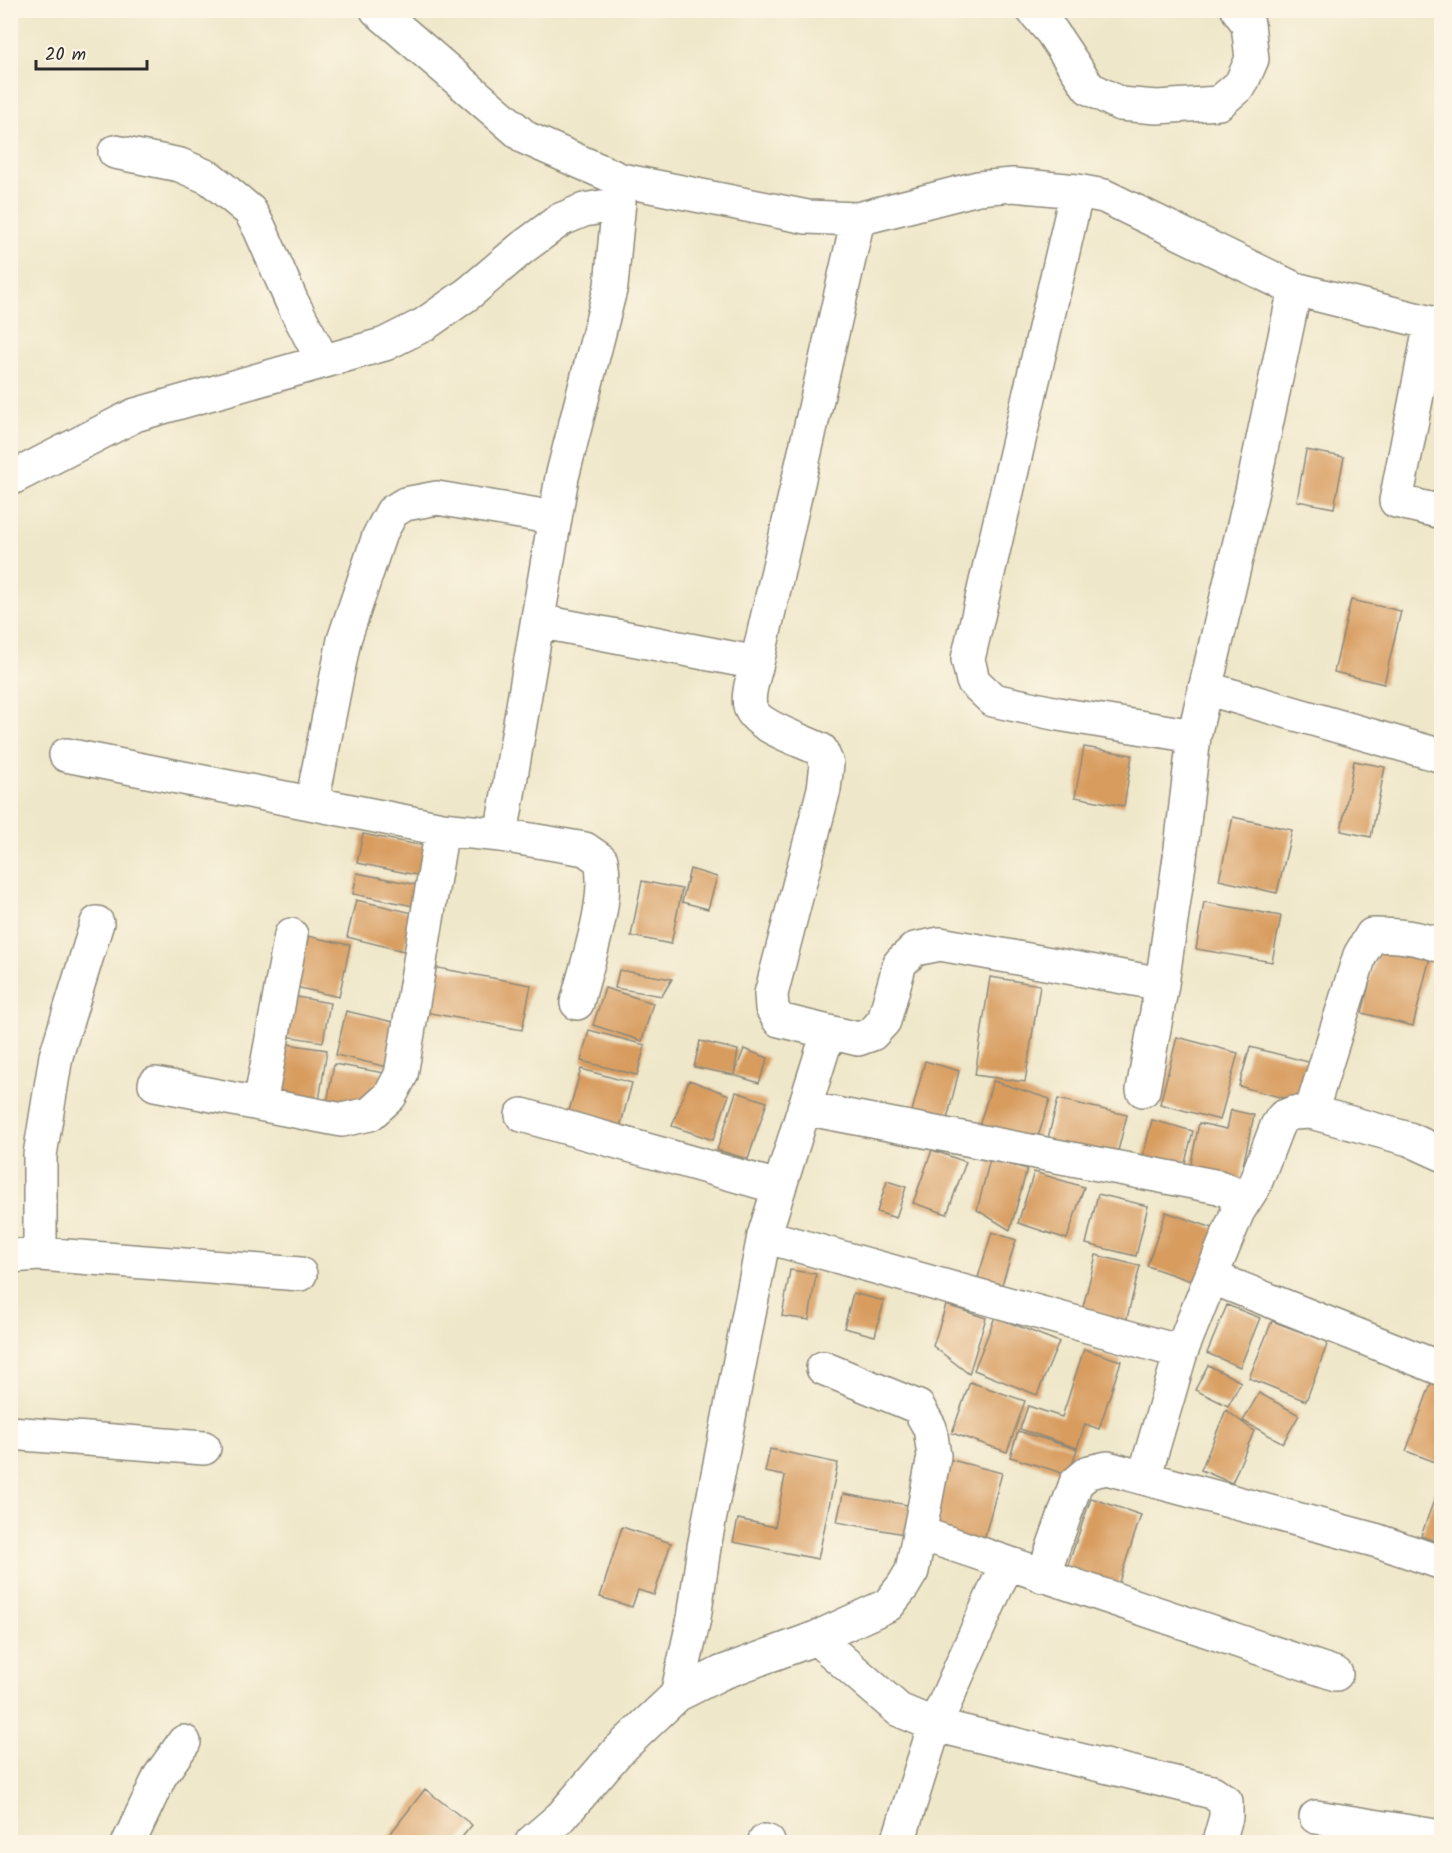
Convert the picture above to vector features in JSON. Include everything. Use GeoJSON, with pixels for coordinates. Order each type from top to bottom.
{"type":"FeatureCollection","features":[{"type":"Feature","properties":{"kind":"street"},"geometry":{"type":"LineString","coordinates":[[1034,10],[1052,32],[1089,88],[1120,104],[1157,107],[1219,103],[1241,84],[1252,59],[1248,24],[1238,10]]}},
{"type":"Feature","properties":{"kind":"street"},"geometry":{"type":"LineString","coordinates":[[378,11],[526,138],[620,192],[807,217],[858,219],[978,188],[1013,185],[1077,191],[1104,196],[1295,289],[1436,323],[1396,501],[1442,512]]}},
{"type":"Feature","properties":{"kind":"street"},"geometry":{"type":"LineString","coordinates":[[115,152],[180,165],[210,178],[250,211],[292,302],[323,361]]}},
{"type":"Feature","properties":{"kind":"street"},"geometry":{"type":"LineString","coordinates":[[1077,191],[968,659],[973,681],[993,700],[1058,714],[1194,736]]}},
{"type":"Feature","properties":{"kind":"street"},"geometry":{"type":"LineString","coordinates":[[10,479],[135,415],[385,344],[425,324],[560,220],[620,192]]}},
{"type":"Feature","properties":{"kind":"street"},"geometry":{"type":"LineString","coordinates":[[501,835],[562,477],[611,286],[620,192]]}},
{"type":"Feature","properties":{"kind":"street"},"geometry":{"type":"LineString","coordinates":[[858,219],[749,699],[750,709],[764,724],[821,750],[827,764],[824,789],[771,994],[772,1008],[779,1020],[828,1033],[858,1039],[872,1034],[884,1021],[900,963],[915,949],[940,944],[1162,984]]}},
{"type":"Feature","properties":{"kind":"street"},"geometry":{"type":"LineString","coordinates":[[1143,1090],[1162,984],[1194,736],[1252,491],[1295,289]]}},
{"type":"Feature","properties":{"kind":"street"},"geometry":{"type":"LineString","coordinates":[[312,803],[344,640],[379,536],[392,512],[405,504],[437,498],[555,518]]}},
{"type":"Feature","properties":{"kind":"street"},"geometry":{"type":"LineString","coordinates":[[538,621],[757,663]]}},
{"type":"Feature","properties":{"kind":"street"},"geometry":{"type":"LineString","coordinates":[[1205,688],[1442,756]]}},
{"type":"Feature","properties":{"kind":"street"},"geometry":{"type":"LineString","coordinates":[[66,755],[442,829],[501,835],[585,849],[601,860],[604,875],[602,904],[577,1003]]}},
{"type":"Feature","properties":{"kind":"street"},"geometry":{"type":"LineString","coordinates":[[155,1084],[342,1120],[370,1114],[390,1096],[401,1076],[442,829]]}},
{"type":"Feature","properties":{"kind":"street"},"geometry":{"type":"LineString","coordinates":[[97,923],[56,1056],[25,1255],[300,1274]]}},
{"type":"Feature","properties":{"kind":"street"},"geometry":{"type":"LineString","coordinates":[[260,1104],[291,935]]}},
{"type":"Feature","properties":{"kind":"street"},"geometry":{"type":"LineString","coordinates":[[1311,1112],[1360,956],[1372,935],[1419,938],[1442,946]]}},
{"type":"Feature","properties":{"kind":"street"},"geometry":{"type":"LineString","coordinates":[[677,1695],[694,1618],[704,1547],[764,1236],[828,1033]]}},
{"type":"Feature","properties":{"kind":"street"},"geometry":{"type":"LineString","coordinates":[[804,1108],[1219,1188],[1234,1194],[1238,1211]]}},
{"type":"Feature","properties":{"kind":"street"},"geometry":{"type":"LineString","coordinates":[[1144,1478],[1181,1352],[1238,1211],[1254,1186],[1277,1126],[1283,1117],[1293,1113],[1311,1112],[1409,1139],[1442,1154]]}},
{"type":"Feature","properties":{"kind":"street"},"geometry":{"type":"LineString","coordinates":[[522,1115],[778,1188]]}},
{"type":"Feature","properties":{"kind":"street"},"geometry":{"type":"LineString","coordinates":[[764,1236],[1181,1352]]}},
{"type":"Feature","properties":{"kind":"street"},"geometry":{"type":"LineString","coordinates":[[1211,1277],[1442,1369]]}},
{"type":"Feature","properties":{"kind":"street"},"geometry":{"type":"LineString","coordinates":[[532,1842],[562,1816],[617,1752],[677,1695],[721,1673],[816,1638],[888,1605],[903,1586],[912,1571],[934,1456],[930,1428],[918,1407],[823,1368]]}},
{"type":"Feature","properties":{"kind":"street"},"geometry":{"type":"LineString","coordinates":[[10,1433],[204,1448]]}},
{"type":"Feature","properties":{"kind":"street"},"geometry":{"type":"LineString","coordinates":[[1044,1576],[1076,1483],[1089,1472],[1107,1468],[1378,1541],[1442,1563]]}},
{"type":"Feature","properties":{"kind":"street"},"geometry":{"type":"LineString","coordinates":[[919,1533],[1336,1674]]}},
{"type":"Feature","properties":{"kind":"street"},"geometry":{"type":"LineString","coordinates":[[898,1842],[935,1725],[1007,1563]]}},
{"type":"Feature","properties":{"kind":"street"},"geometry":{"type":"LineString","coordinates":[[816,1638],[899,1710],[935,1725],[1212,1792],[1226,1802],[1226,1817],[1219,1842]]}},
{"type":"Feature","properties":{"kind":"street"},"geometry":{"type":"LineString","coordinates":[[129,1842],[160,1776],[184,1742]]}},
{"type":"Feature","properties":{"kind":"street"},"geometry":{"type":"LineString","coordinates":[[1316,1817],[1442,1838]]}},
{"type":"Feature","properties":{"kind":"building"},"geometry":{"type":"Polygon","coordinates":[[[1306,450],[1344,457],[1334,508],[1297,501],[1306,450]]]}},
{"type":"Feature","properties":{"kind":"building"},"geometry":{"type":"Polygon","coordinates":[[[1351,600],[1401,611],[1384,684],[1334,672],[1351,600]]]}},
{"type":"Feature","properties":{"kind":"building"},"geometry":{"type":"Polygon","coordinates":[[[1084,747],[1132,755],[1124,806],[1075,797],[1084,747]]]}},
{"type":"Feature","properties":{"kind":"building"},"geometry":{"type":"Polygon","coordinates":[[[1354,761],[1385,767],[1371,837],[1341,831],[1354,761]]]}},
{"type":"Feature","properties":{"kind":"building"},"geometry":{"type":"Polygon","coordinates":[[[1233,817],[1292,830],[1277,893],[1219,880],[1233,817]]]}},
{"type":"Feature","properties":{"kind":"building"},"geometry":{"type":"Polygon","coordinates":[[[363,834],[424,846],[426,877],[357,863],[363,834]]]}},
{"type":"Feature","properties":{"kind":"building"},"geometry":{"type":"Polygon","coordinates":[[[690,869],[717,877],[708,909],[682,902],[690,869]]]}},
{"type":"Feature","properties":{"kind":"building"},"geometry":{"type":"Polygon","coordinates":[[[357,873],[423,886],[419,907],[353,894],[357,873]]]}},
{"type":"Feature","properties":{"kind":"building"},"geometry":{"type":"Polygon","coordinates":[[[642,881],[682,889],[671,944],[631,936],[642,881]]]}},
{"type":"Feature","properties":{"kind":"building"},"geometry":{"type":"Polygon","coordinates":[[[356,900],[413,913],[404,951],[347,937],[356,900]]]}},
{"type":"Feature","properties":{"kind":"building"},"geometry":{"type":"Polygon","coordinates":[[[1204,902],[1281,916],[1272,962],[1196,949],[1204,902]]]}},
{"type":"Feature","properties":{"kind":"building"},"geometry":{"type":"Polygon","coordinates":[[[302,935],[350,945],[339,997],[291,986],[302,935]]]}},
{"type":"Feature","properties":{"kind":"building"},"geometry":{"type":"Polygon","coordinates":[[[1379,944],[1430,957],[1413,1026],[1362,1013],[1379,944]]]}},
{"type":"Feature","properties":{"kind":"building"},"geometry":{"type":"Polygon","coordinates":[[[427,966],[531,985],[522,1030],[419,1011],[427,966]]]}},
{"type":"Feature","properties":{"kind":"building"},"geometry":{"type":"Polygon","coordinates":[[[619,970],[672,979],[662,996],[615,988],[619,970]]]}},
{"type":"Feature","properties":{"kind":"building"},"geometry":{"type":"Polygon","coordinates":[[[990,977],[1040,985],[1025,1082],[975,1075],[990,977]]]}},
{"type":"Feature","properties":{"kind":"building"},"geometry":{"type":"Polygon","coordinates":[[[605,988],[653,1003],[642,1041],[593,1025],[605,988]]]}},
{"type":"Feature","properties":{"kind":"building"},"geometry":{"type":"Polygon","coordinates":[[[292,996],[330,1003],[323,1042],[285,1036],[292,996]]]}},
{"type":"Feature","properties":{"kind":"building"},"geometry":{"type":"Polygon","coordinates":[[[346,1011],[402,1024],[392,1068],[336,1055],[346,1011]]]}},
{"type":"Feature","properties":{"kind":"building"},"geometry":{"type":"Polygon","coordinates":[[[589,1030],[645,1045],[637,1075],[581,1061],[589,1030]]]}},
{"type":"Feature","properties":{"kind":"building"},"geometry":{"type":"Polygon","coordinates":[[[1177,1037],[1238,1053],[1220,1120],[1160,1104],[1177,1037]]]}},
{"type":"Feature","properties":{"kind":"building"},"geometry":{"type":"Polygon","coordinates":[[[700,1041],[738,1050],[734,1075],[694,1067],[700,1041]]]}},
{"type":"Feature","properties":{"kind":"building"},"geometry":{"type":"Polygon","coordinates":[[[280,1043],[327,1050],[319,1101],[273,1094],[280,1043]]]}},
{"type":"Feature","properties":{"kind":"building"},"geometry":{"type":"Polygon","coordinates":[[[1250,1047],[1316,1064],[1305,1104],[1239,1086],[1250,1047]]]}},
{"type":"Feature","properties":{"kind":"building"},"geometry":{"type":"Polygon","coordinates":[[[744,1049],[768,1058],[759,1083],[734,1075],[744,1049]]]}},
{"type":"Feature","properties":{"kind":"building"},"geometry":{"type":"Polygon","coordinates":[[[925,1061],[959,1071],[945,1128],[910,1119],[925,1061]]]}},
{"type":"Feature","properties":{"kind":"building"},"geometry":{"type":"Polygon","coordinates":[[[334,1064],[390,1074],[366,1110],[327,1103],[334,1064]]]}},
{"type":"Feature","properties":{"kind":"building"},"geometry":{"type":"Polygon","coordinates":[[[581,1069],[632,1083],[619,1131],[567,1118],[581,1069]]]}},
{"type":"Feature","properties":{"kind":"building"},"geometry":{"type":"Polygon","coordinates":[[[689,1080],[729,1095],[713,1140],[672,1126],[689,1080]]]}},
{"type":"Feature","properties":{"kind":"building"},"geometry":{"type":"Polygon","coordinates":[[[993,1081],[1050,1099],[1036,1143],[979,1126],[993,1081]]]}},
{"type":"Feature","properties":{"kind":"building"},"geometry":{"type":"Polygon","coordinates":[[[736,1092],[767,1102],[748,1159],[717,1150],[736,1092]]]}},
{"type":"Feature","properties":{"kind":"building"},"geometry":{"type":"Polygon","coordinates":[[[1058,1099],[1127,1115],[1116,1159],[1047,1142],[1058,1099]]]}},
{"type":"Feature","properties":{"kind":"building"},"geometry":{"type":"Polygon","coordinates":[[[1231,1110],[1254,1115],[1239,1184],[1189,1173],[1199,1123],[1227,1129],[1231,1110]]]}},
{"type":"Feature","properties":{"kind":"building"},"geometry":{"type":"Polygon","coordinates":[[[1152,1120],[1193,1131],[1182,1175],[1141,1164],[1152,1120]]]}},
{"type":"Feature","properties":{"kind":"building"},"geometry":{"type":"Polygon","coordinates":[[[932,1150],[966,1162],[947,1214],[913,1203],[932,1150]]]}},
{"type":"Feature","properties":{"kind":"building"},"geometry":{"type":"Polygon","coordinates":[[[990,1159],[1027,1169],[1010,1230],[977,1210],[990,1159]]]}},
{"type":"Feature","properties":{"kind":"building"},"geometry":{"type":"Polygon","coordinates":[[[1034,1172],[1084,1187],[1067,1239],[1018,1223],[1034,1172]]]}},
{"type":"Feature","properties":{"kind":"building"},"geometry":{"type":"Polygon","coordinates":[[[887,1181],[906,1187],[896,1218],[877,1212],[887,1181]]]}},
{"type":"Feature","properties":{"kind":"building"},"geometry":{"type":"Polygon","coordinates":[[[1098,1194],[1148,1206],[1136,1256],[1086,1244],[1098,1194]]]}},
{"type":"Feature","properties":{"kind":"building"},"geometry":{"type":"Polygon","coordinates":[[[1166,1212],[1219,1230],[1200,1284],[1147,1266],[1166,1212]]]}},
{"type":"Feature","properties":{"kind":"building"},"geometry":{"type":"Polygon","coordinates":[[[992,1232],[1016,1240],[1000,1291],[976,1284],[992,1232]]]}},
{"type":"Feature","properties":{"kind":"building"},"geometry":{"type":"Polygon","coordinates":[[[1096,1255],[1140,1266],[1126,1322],[1082,1311],[1096,1255]]]}},
{"type":"Feature","properties":{"kind":"building"},"geometry":{"type":"Polygon","coordinates":[[[790,1270],[816,1274],[809,1320],[782,1316],[790,1270]]]}},
{"type":"Feature","properties":{"kind":"building"},"geometry":{"type":"Polygon","coordinates":[[[853,1293],[884,1301],[875,1336],[844,1328],[853,1293]]]}},
{"type":"Feature","properties":{"kind":"building"},"geometry":{"type":"Polygon","coordinates":[[[946,1305],[986,1318],[969,1374],[933,1346],[946,1305]]]}},
{"type":"Feature","properties":{"kind":"building"},"geometry":{"type":"Polygon","coordinates":[[[1227,1305],[1260,1318],[1240,1367],[1207,1353],[1227,1305]]]}},
{"type":"Feature","properties":{"kind":"building"},"geometry":{"type":"Polygon","coordinates":[[[995,1317],[1059,1342],[1037,1395],[974,1370],[995,1317]]]}},
{"type":"Feature","properties":{"kind":"building"},"geometry":{"type":"Polygon","coordinates":[[[1272,1321],[1328,1342],[1306,1401],[1249,1378],[1272,1321]]]}},
{"type":"Feature","properties":{"kind":"building"},"geometry":{"type":"Polygon","coordinates":[[[1084,1349],[1121,1361],[1099,1429],[1085,1424],[1077,1448],[1020,1429],[1028,1406],[1062,1417],[1084,1349]]]}},
{"type":"Feature","properties":{"kind":"building"},"geometry":{"type":"Polygon","coordinates":[[[1208,1365],[1241,1382],[1228,1406],[1195,1390],[1208,1365]]]}},
{"type":"Feature","properties":{"kind":"building"},"geometry":{"type":"Polygon","coordinates":[[[1432,1381],[1442,1384],[1442,1454],[1438,1463],[1406,1451],[1432,1381]]]}},
{"type":"Feature","properties":{"kind":"building"},"geometry":{"type":"Polygon","coordinates":[[[970,1382],[1025,1401],[1007,1452],[952,1433],[970,1382]]]}},
{"type":"Feature","properties":{"kind":"building"},"geometry":{"type":"Polygon","coordinates":[[[1259,1393],[1299,1415],[1283,1443],[1243,1421],[1259,1393]]]}},
{"type":"Feature","properties":{"kind":"building"},"geometry":{"type":"Polygon","coordinates":[[[1226,1410],[1254,1431],[1232,1483],[1201,1470],[1226,1410]]]}},
{"type":"Feature","properties":{"kind":"building"},"geometry":{"type":"Polygon","coordinates":[[[1018,1431],[1077,1449],[1069,1475],[1010,1457],[1018,1431]]]}},
{"type":"Feature","properties":{"kind":"building"},"geometry":{"type":"Polygon","coordinates":[[[770,1449],[838,1463],[818,1559],[733,1542],[738,1519],[775,1527],[785,1476],[765,1472],[770,1449]]]}},
{"type":"Feature","properties":{"kind":"building"},"geometry":{"type":"Polygon","coordinates":[[[948,1459],[1002,1473],[981,1550],[927,1535],[948,1459]]]}},
{"type":"Feature","properties":{"kind":"building"},"geometry":{"type":"Polygon","coordinates":[[[1438,1489],[1442,1491],[1442,1544],[1421,1536],[1438,1489]]]}},
{"type":"Feature","properties":{"kind":"building"},"geometry":{"type":"Polygon","coordinates":[[[843,1494],[914,1506],[910,1535],[837,1522],[843,1494]]]}},
{"type":"Feature","properties":{"kind":"building"},"geometry":{"type":"Polygon","coordinates":[[[1091,1498],[1141,1515],[1118,1585],[1067,1568],[1091,1498]]]}},
{"type":"Feature","properties":{"kind":"building"},"geometry":{"type":"Polygon","coordinates":[[[622,1527],[671,1543],[654,1595],[638,1590],[632,1607],[600,1597],[622,1527]]]}},
{"type":"Feature","properties":{"kind":"building"},"geometry":{"type":"Polygon","coordinates":[[[425,1789],[472,1825],[458,1842],[393,1842],[387,1838],[425,1789]]]}}]}
